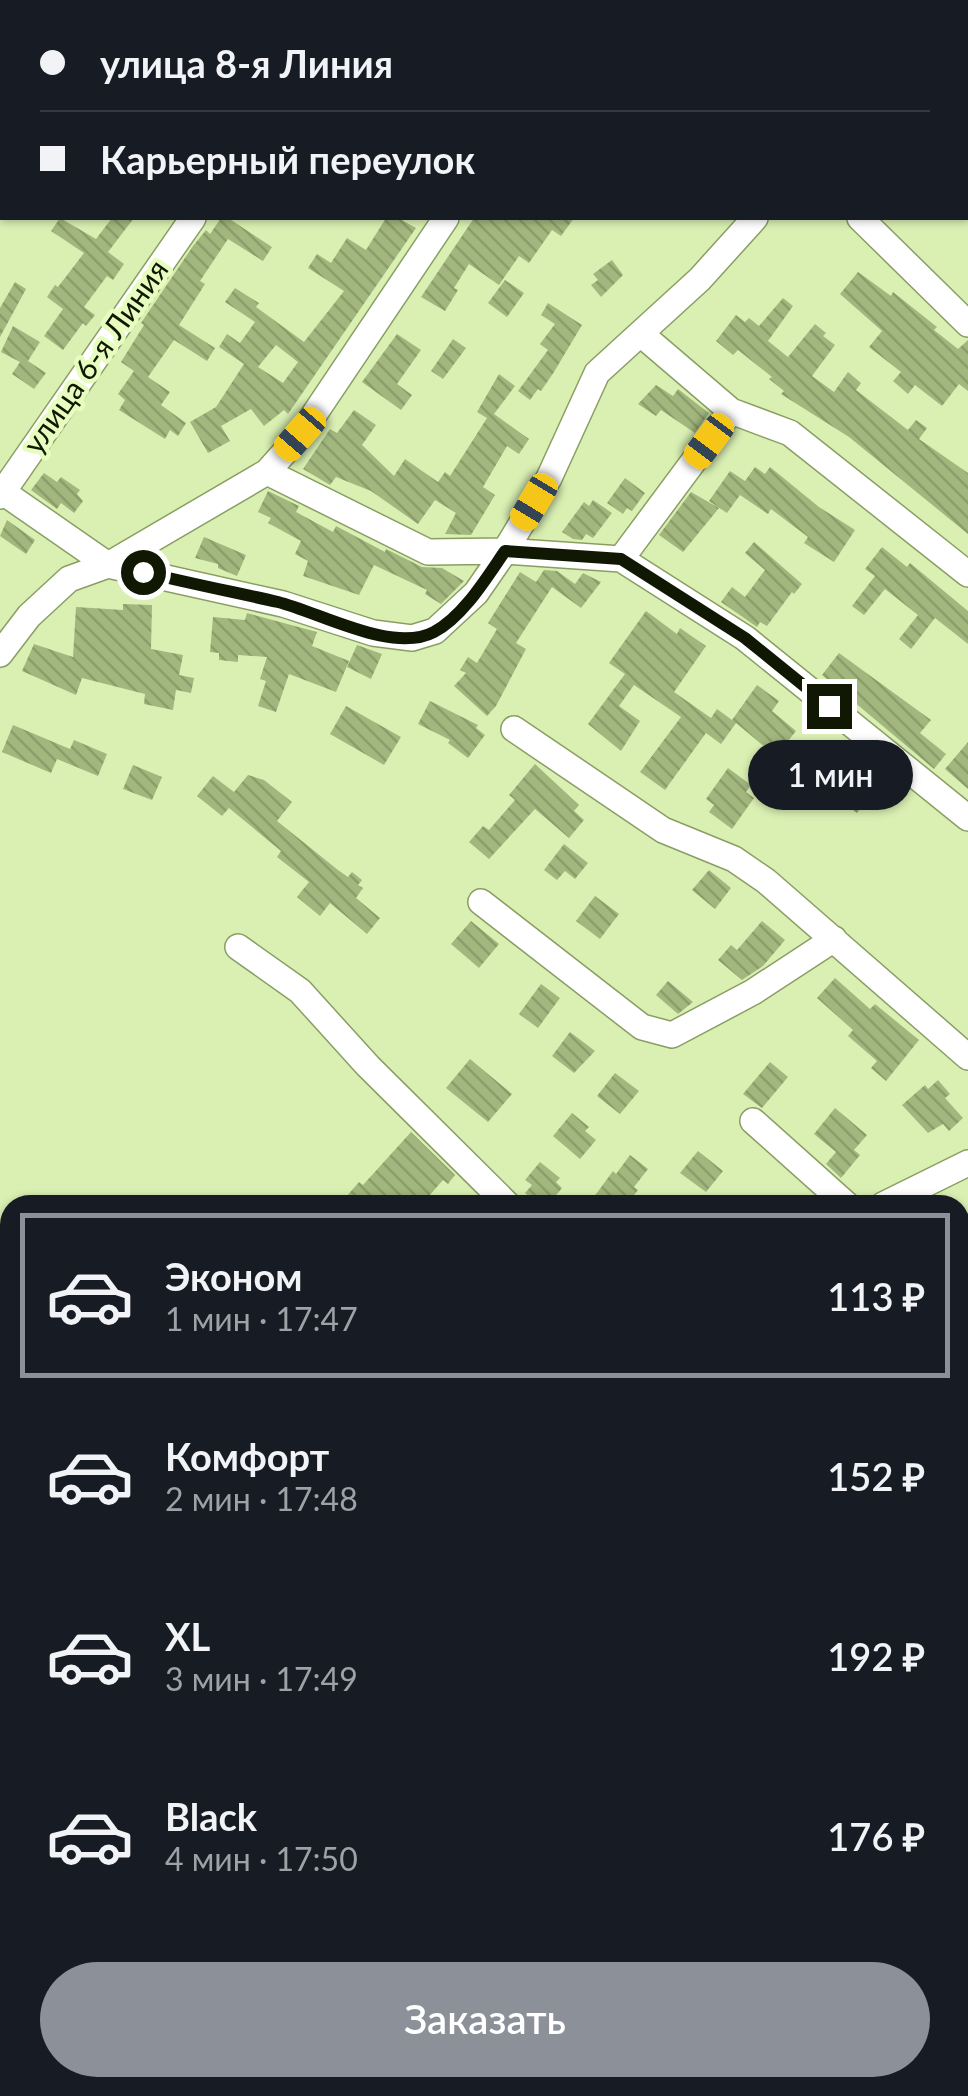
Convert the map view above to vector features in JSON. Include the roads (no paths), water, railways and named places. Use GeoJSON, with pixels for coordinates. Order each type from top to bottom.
{"type":"FeatureCollection","features":[{"type":"Feature","properties":{"kind":"street","name":"улица 6-я Линия"},"geometry":{"type":"LineString","coordinates":[[1,493],[192,220]]}},
{"type":"Feature","properties":{"kind":"street"},"geometry":{"type":"LineString","coordinates":[[0,654],[29,616],[69,579],[108,564],[268,472],[300,434],[445,220]]}},
{"type":"Feature","properties":{"kind":"street"},"geometry":{"type":"LineString","coordinates":[[1,493],[108,564],[283,604],[373,634],[412,638],[436,631],[476,593],[505,551],[549,478],[597,373],[700,279],[753,220]]}},
{"type":"Feature","properties":{"kind":"street"},"geometry":{"type":"LineString","coordinates":[[862,220],[968,324]]}},
{"type":"Feature","properties":{"kind":"street"},"geometry":{"type":"LineString","coordinates":[[641,334],[730,411],[790,433],[968,574]]}},
{"type":"Feature","properties":{"kind":"street"},"geometry":{"type":"LineString","coordinates":[[621,559],[730,411]]}},
{"type":"Feature","properties":{"kind":"street"},"geometry":{"type":"LineString","coordinates":[[268,472],[428,552],[505,551],[621,559],[745,638],[968,818]]}},
{"type":"Feature","properties":{"kind":"street"},"geometry":{"type":"LineString","coordinates":[[514,729],[663,830],[734,859],[766,882],[968,1057]]}},
{"type":"Feature","properties":{"kind":"street"},"geometry":{"type":"LineString","coordinates":[[482,902],[642,1027],[672,1035],[753,992],[834,939]]}},
{"type":"Feature","properties":{"kind":"street"},"geometry":{"type":"LineString","coordinates":[[238,947],[300,991],[368,1066],[498,1195]]}},
{"type":"Feature","properties":{"kind":"street"},"geometry":{"type":"LineString","coordinates":[[753,1121],[836,1195]]}},
{"type":"Feature","properties":{"kind":"street"},"geometry":{"type":"LineString","coordinates":[[903,1195],[968,1163]]}}]}
